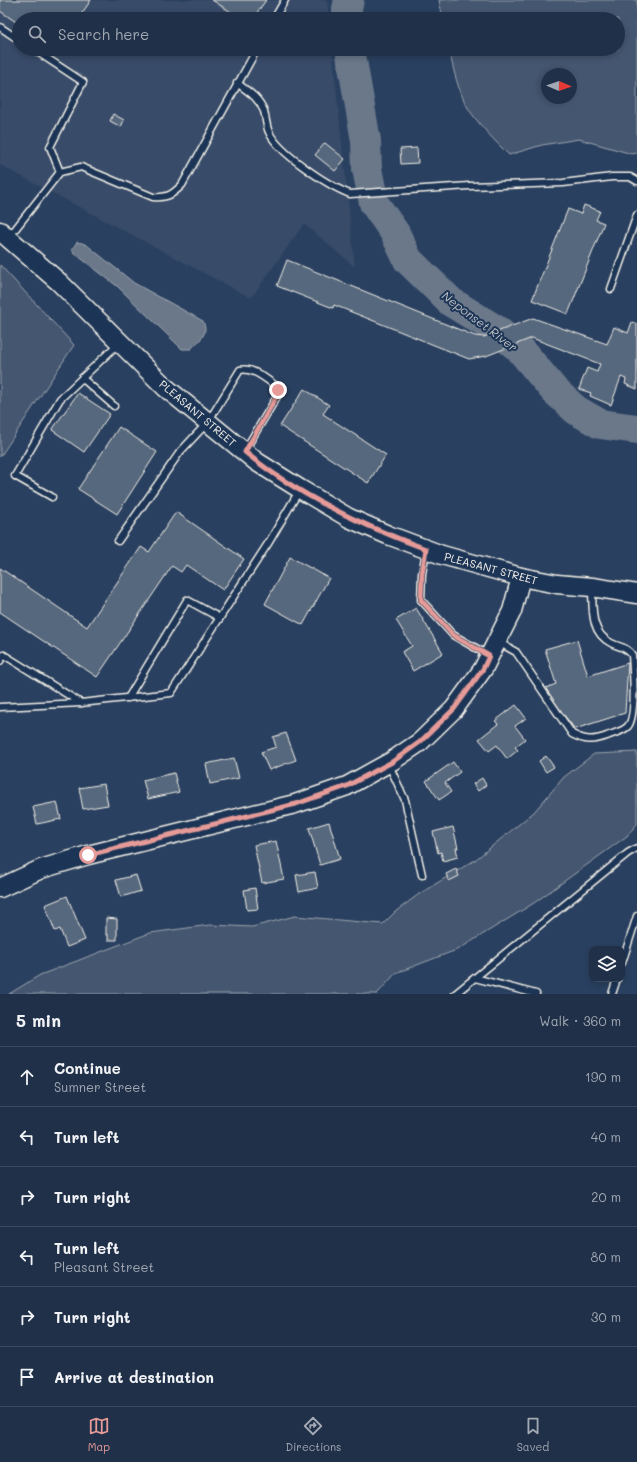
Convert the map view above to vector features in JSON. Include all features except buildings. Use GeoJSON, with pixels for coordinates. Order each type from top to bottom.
{"type":"FeatureCollection","features":[{"type":"Feature","properties":{"kind":"street","name":"PLEASANT STREET"},"geometry":{"type":"LineString","coordinates":[[4,235],[59,282],[166,388],[257,462],[300,490],[349,518],[388,535],[442,555],[521,577],[557,584],[592,587],[637,594]]}},
{"type":"Feature","properties":{"kind":"street"},"geometry":{"type":"LineString","coordinates":[[0,888],[41,869],[88,855],[296,804],[347,786],[389,763],[420,742],[454,709],[483,669],[512,611],[521,577]]}},
{"type":"Feature","properties":{"kind":"lane"},"geometry":{"type":"LineString","coordinates":[[278,12],[285,0]]}},
{"type":"Feature","properties":{"kind":"lane"},"geometry":{"type":"LineString","coordinates":[[0,27],[12,35]]}},
{"type":"Feature","properties":{"kind":"lane"},"geometry":{"type":"LineString","coordinates":[[44,56],[83,82],[50,147],[60,172]]}},
{"type":"Feature","properties":{"kind":"lane"},"geometry":{"type":"LineString","coordinates":[[4,235],[60,172],[81,167],[153,197],[163,198],[174,194],[182,185],[253,56]]}},
{"type":"Feature","properties":{"kind":"lane"},"geometry":{"type":"LineString","coordinates":[[237,83],[255,96],[264,112],[268,132],[276,144],[296,161],[338,190],[350,194],[469,186],[563,183],[612,177],[630,177],[637,181]]}},
{"type":"Feature","properties":{"kind":"lane"},"geometry":{"type":"LineString","coordinates":[[611,289],[637,215]]}},
{"type":"Feature","properties":{"kind":"lane"},"geometry":{"type":"LineString","coordinates":[[52,497],[15,476],[60,399],[120,342]]}},
{"type":"Feature","properties":{"kind":"lane"},"geometry":{"type":"LineString","coordinates":[[118,540],[180,452],[208,422],[240,370],[246,369],[251,370],[276,386],[278,394],[245,452]]}},
{"type":"Feature","properties":{"kind":"lane"},"geometry":{"type":"LineString","coordinates":[[82,378],[114,406]]}},
{"type":"Feature","properties":{"kind":"lane"},"geometry":{"type":"LineString","coordinates":[[0,707],[81,703],[171,692],[269,542],[300,490]]}},
{"type":"Feature","properties":{"kind":"lane"},"geometry":{"type":"LineString","coordinates":[[426,549],[422,574],[421,600],[453,635],[493,649],[516,652],[572,734],[581,739],[593,740],[626,728],[630,723],[633,714],[632,654],[628,650],[604,638],[597,630],[593,621],[592,587]]}},
{"type":"Feature","properties":{"kind":"lane"},"geometry":{"type":"LineString","coordinates":[[128,698],[187,600],[220,618]]}},
{"type":"Feature","properties":{"kind":"lane"},"geometry":{"type":"LineString","coordinates":[[0,661],[4,654],[81,703]]}},
{"type":"Feature","properties":{"kind":"lane"},"geometry":{"type":"LineString","coordinates":[[389,763],[405,800],[422,875]]}},
{"type":"Feature","properties":{"kind":"lane"},"geometry":{"type":"LineString","coordinates":[[456,994],[628,853],[637,848]]}},
{"type":"Feature","properties":{"kind":"lane"},"geometry":{"type":"LineString","coordinates":[[625,954],[637,916]]}},
{"type":"Feature","properties":{"kind":"lane"},"geometry":{"type":"LineString","coordinates":[[475,978],[536,994]]}},
{"type":"Feature","properties":{"kind":"lane"},"geometry":{"type":"LineString","coordinates":[[612,994],[616,982]]}},
{"type":"Feature","properties":{"kind":"shaded area"},"geometry":{"type":"Polygon","coordinates":[[[0,0],[327,0],[328,12],[12,12],[12,56],[333,56],[355,267],[304,224],[251,298],[0,165],[0,0]]]}},
{"type":"Feature","properties":{"kind":"shaded area"},"geometry":{"type":"Polygon","coordinates":[[[439,0],[637,0],[637,153],[632,154],[579,139],[542,145],[509,155],[492,138],[472,114],[464,101],[451,56],[625,56],[625,12],[442,12],[439,0]]]}},
{"type":"Feature","properties":{"kind":"shaded area"},"geometry":{"type":"Polygon","coordinates":[[[77,242],[87,245],[134,283],[203,321],[205,330],[203,336],[191,349],[182,349],[117,286],[74,253],[72,249],[77,242]]]}},
{"type":"Feature","properties":{"kind":"shaded area"},"geometry":{"type":"Polygon","coordinates":[[[0,265],[74,345],[0,457],[0,265]]]}},
{"type":"Feature","properties":{"kind":"shaded area"},"geometry":{"type":"Polygon","coordinates":[[[637,752],[637,824],[627,836],[534,903],[459,949],[396,973],[377,994],[9,994],[40,975],[150,933],[210,925],[252,927],[295,916],[383,924],[395,912],[419,894],[475,860],[534,812],[564,777],[594,754],[637,752]]]}},
{"type":"Feature","properties":{"kind":"waterway","name":"Neponset River"},"geometry":{"type":"LineString","coordinates":[[347,12],[349,0]]}},
{"type":"Feature","properties":{"kind":"waterway","name":"Neponset River"},"geometry":{"type":"LineString","coordinates":[[351,56],[366,141],[367,169],[374,203],[395,233],[408,260],[451,302],[498,331],[520,349],[554,390],[576,410],[600,424],[637,429]]}},
{"type":"Feature","properties":{"kind":"route"},"geometry":{"type":"LineString","coordinates":[[88,855],[143,840],[296,804],[347,786],[392,762],[420,742],[454,709],[483,669],[489,656],[453,635],[421,600],[422,574],[426,549],[388,535],[349,518],[300,490],[257,462],[245,452],[278,394],[278,390]]}}]}
